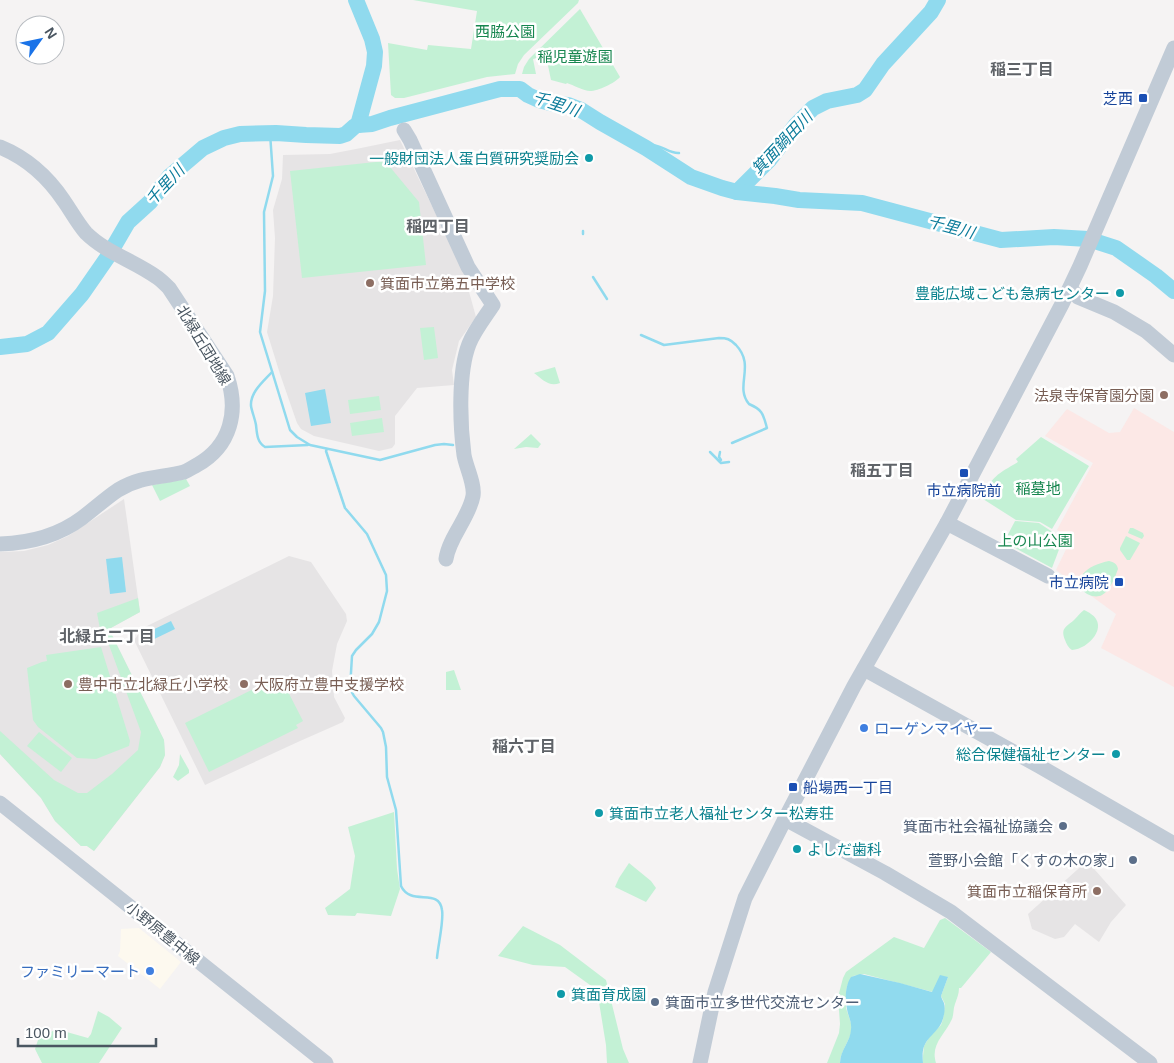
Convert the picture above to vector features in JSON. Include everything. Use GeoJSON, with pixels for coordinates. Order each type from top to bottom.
{"type":"FeatureCollection","features":[{"type":"Feature","properties":{"kind":"street"},"geometry":{"type":"LineString","coordinates":[[700,1063],[715,992],[745,898],[864,669],[947,523],[1070,288],[1174,48]]}},
{"type":"Feature","properties":{"kind":"street"},"geometry":{"type":"LineString","coordinates":[[404,130],[468,267],[493,305],[469,343],[464,361],[461,389],[463,442],[473,494],[446,559]]}},
{"type":"Feature","properties":{"kind":"street","name":"北緑丘団地線"},"geometry":{"type":"LineString","coordinates":[[0,147],[32,166],[48,179],[86,232],[103,246],[159,278],[169,288],[227,376],[232,397],[232,417],[227,434],[211,455],[202,462],[186,471],[133,482],[118,490],[70,526],[50,536],[16,544],[0,544]]}},
{"type":"Feature","properties":{"kind":"street"},"geometry":{"type":"LineString","coordinates":[[1070,288],[1078,297],[1114,312],[1146,331],[1174,355]]}},
{"type":"Feature","properties":{"kind":"street"},"geometry":{"type":"LineString","coordinates":[[947,523],[1048,576]]}},
{"type":"Feature","properties":{"kind":"street"},"geometry":{"type":"LineString","coordinates":[[864,669],[1024,758],[1172,837]]}},
{"type":"Feature","properties":{"kind":"street","name":"小野原豊中線"},"geometry":{"type":"LineString","coordinates":[[0,803],[326,1063]]}},
{"type":"Feature","properties":{"kind":"street"},"geometry":{"type":"LineString","coordinates":[[785,819],[951,912],[1150,1063]]}},
{"type":"Feature","properties":{"kind":"shaded area","name":"箕面市立第五中学校"},"geometry":{"type":"Polygon","coordinates":[[[400,140],[463,270],[476,317],[459,341],[452,370],[454,385],[417,388],[395,416],[395,444],[392,448],[379,451],[314,436],[301,429],[297,423],[267,332],[273,296],[275,238],[273,210],[282,179],[283,155],[330,154],[400,140]]]}},
{"type":"Feature","properties":{"kind":"shaded area"},"geometry":{"type":"Polygon","coordinates":[[[1134,408],[1174,432],[1174,687],[1101,648],[1116,614],[1056,570],[1071,539],[1057,530],[1093,463],[1045,436],[1067,409],[1109,433],[1120,432],[1134,408]]]}},
{"type":"Feature","properties":{"kind":"shaded area","name":"豊中市立北緑丘小学校"},"geometry":{"type":"Polygon","coordinates":[[[124,499],[140,612],[109,629],[164,740],[165,755],[160,767],[94,851],[87,846],[81,846],[55,821],[41,798],[0,754],[0,552],[24,551],[48,545],[68,536],[124,499]]]}},
{"type":"Feature","properties":{"kind":"shaded area","name":"大阪府立豊中支援学校"},"geometry":{"type":"Polygon","coordinates":[[[289,556],[311,562],[346,614],[347,621],[337,644],[332,671],[334,697],[345,718],[343,722],[205,785],[134,640],[143,628],[289,556]]]}},
{"type":"Feature","properties":{"kind":"shaded area"},"geometry":{"type":"Polygon","coordinates":[[[1087,861],[1126,905],[1111,922],[1099,942],[1075,924],[1064,937],[1055,939],[1032,929],[1028,914],[1087,861]]]}},
{"type":"Feature","properties":{"kind":"shaded area"},"geometry":{"type":"Polygon","coordinates":[[[139,928],[181,962],[160,989],[118,956],[121,929],[139,928]]]}},
{"type":"Feature","properties":{"kind":"green space","name":"西脇公園"},"geometry":{"type":"Polygon","coordinates":[[[413,0],[579,0],[524,55],[518,64],[515,74],[487,77],[404,98],[395,98],[391,95],[388,43],[427,50],[428,45],[471,49],[477,11],[413,0]]]}},
{"type":"Feature","properties":{"kind":"green space","name":"稲児童遊園"},"geometry":{"type":"Polygon","coordinates":[[[580,9],[620,77],[602,88],[593,91],[585,90],[567,83],[551,80],[546,56],[533,59],[536,74],[522,74],[529,59],[580,9]]]}},
{"type":"Feature","properties":{"kind":"green space"},"geometry":{"type":"Polygon","coordinates":[[[385,161],[419,202],[426,265],[302,278],[290,171],[385,161]]]}},
{"type":"Feature","properties":{"kind":"green space"},"geometry":{"type":"Polygon","coordinates":[[[434,327],[438,358],[424,360],[420,328],[434,327]]]}},
{"type":"Feature","properties":{"kind":"green space"},"geometry":{"type":"Polygon","coordinates":[[[555,367],[560,383],[549,383],[534,373],[555,367]]]}},
{"type":"Feature","properties":{"kind":"green space"},"geometry":{"type":"Polygon","coordinates":[[[379,396],[381,410],[350,414],[348,400],[379,396]]]}},
{"type":"Feature","properties":{"kind":"green space"},"geometry":{"type":"Polygon","coordinates":[[[382,418],[384,432],[352,436],[350,423],[382,418]]]}},
{"type":"Feature","properties":{"kind":"green space"},"geometry":{"type":"Polygon","coordinates":[[[531,434],[541,444],[538,448],[514,449],[531,434]]]}},
{"type":"Feature","properties":{"kind":"green space","name":"稲墓地"},"geometry":{"type":"Polygon","coordinates":[[[1041,437],[1089,466],[1052,529],[1040,522],[1016,520],[983,499],[992,480],[1018,462],[1016,459],[1041,437]]]}},
{"type":"Feature","properties":{"kind":"green space"},"geometry":{"type":"Polygon","coordinates":[[[186,479],[190,486],[160,501],[152,485],[186,479]]]}},
{"type":"Feature","properties":{"kind":"green space","name":"上の山公園"},"geometry":{"type":"Polygon","coordinates":[[[1015,521],[1039,523],[1063,539],[1052,568],[1004,542],[1015,521]]]}},
{"type":"Feature","properties":{"kind":"green space"},"geometry":{"type":"Polygon","coordinates":[[[1130,528],[1143,533],[1142,539],[1128,533],[1130,528]]]}},
{"type":"Feature","properties":{"kind":"green space"},"geometry":{"type":"Polygon","coordinates":[[[1126,536],[1140,543],[1130,560],[1127,560],[1120,550],[1126,536]]]}},
{"type":"Feature","properties":{"kind":"green space"},"geometry":{"type":"Polygon","coordinates":[[[1109,561],[1115,564],[1118,569],[1112,584],[1102,595],[1093,596],[1084,592],[1079,584],[1082,575],[1094,566],[1109,561]]]}},
{"type":"Feature","properties":{"kind":"green space"},"geometry":{"type":"Polygon","coordinates":[[[138,598],[140,612],[109,629],[164,740],[165,755],[160,767],[94,851],[87,846],[81,846],[55,821],[41,798],[0,754],[0,731],[54,780],[78,793],[87,793],[112,774],[138,750],[141,732],[109,645],[103,645],[97,613],[138,598]]]}},
{"type":"Feature","properties":{"kind":"green space"},"geometry":{"type":"Polygon","coordinates":[[[1084,610],[1096,619],[1097,630],[1095,636],[1085,646],[1072,650],[1065,640],[1063,632],[1084,610]]]}},
{"type":"Feature","properties":{"kind":"green space"},"geometry":{"type":"Polygon","coordinates":[[[101,647],[130,741],[129,746],[96,759],[77,758],[38,727],[33,720],[27,668],[47,661],[46,655],[101,647]]]}},
{"type":"Feature","properties":{"kind":"green space"},"geometry":{"type":"Polygon","coordinates":[[[454,670],[461,690],[446,690],[446,672],[454,670]]]}},
{"type":"Feature","properties":{"kind":"green space"},"geometry":{"type":"Polygon","coordinates":[[[280,676],[303,721],[296,725],[298,728],[209,772],[185,723],[280,676]]]}},
{"type":"Feature","properties":{"kind":"green space"},"geometry":{"type":"Polygon","coordinates":[[[39,732],[72,758],[61,772],[27,746],[39,732]]]}},
{"type":"Feature","properties":{"kind":"green space"},"geometry":{"type":"Polygon","coordinates":[[[180,754],[189,773],[178,781],[173,777],[179,765],[180,754]]]}},
{"type":"Feature","properties":{"kind":"green space"},"geometry":{"type":"Polygon","coordinates":[[[394,812],[400,889],[391,916],[357,913],[355,916],[328,915],[325,908],[350,889],[355,856],[348,827],[394,812]]]}},
{"type":"Feature","properties":{"kind":"green space"},"geometry":{"type":"Polygon","coordinates":[[[629,863],[651,881],[656,888],[646,902],[615,887],[629,863]]]}},
{"type":"Feature","properties":{"kind":"green space"},"geometry":{"type":"Polygon","coordinates":[[[945,918],[991,952],[959,988],[952,1019],[935,1050],[936,1063],[923,1063],[924,1046],[930,1036],[941,1025],[945,1004],[941,996],[948,977],[933,992],[864,974],[853,976],[847,986],[846,1008],[852,1026],[851,1034],[840,1063],[827,1063],[839,1033],[838,997],[846,972],[894,937],[924,948],[940,920],[945,918]]]}},
{"type":"Feature","properties":{"kind":"green space"},"geometry":{"type":"Polygon","coordinates":[[[523,926],[560,945],[606,980],[623,1049],[629,1063],[607,1063],[597,990],[565,967],[533,965],[498,956],[523,926]]]}},
{"type":"Feature","properties":{"kind":"green space"},"geometry":{"type":"Polygon","coordinates":[[[98,1011],[122,1028],[99,1063],[42,1063],[35,1049],[38,1040],[56,1029],[88,1038],[98,1011]]]}},
{"type":"Feature","properties":{"kind":"water"},"geometry":{"type":"Polygon","coordinates":[[[325,389],[331,423],[311,426],[305,393],[325,389]]]}},
{"type":"Feature","properties":{"kind":"water"},"geometry":{"type":"Polygon","coordinates":[[[122,557],[126,592],[110,594],[106,559],[122,557]]]}},
{"type":"Feature","properties":{"kind":"water"},"geometry":{"type":"Polygon","coordinates":[[[171,621],[175,629],[144,644],[140,636],[171,621]]]}},
{"type":"Feature","properties":{"kind":"water"},"geometry":{"type":"Polygon","coordinates":[[[860,974],[932,992],[940,975],[948,977],[941,996],[945,1006],[943,1019],[924,1046],[923,1063],[840,1063],[840,1058],[851,1033],[851,1024],[846,1005],[847,988],[851,977],[860,974]]]}},
{"type":"Feature","properties":{"kind":"waterway"},"geometry":{"type":"LineString","coordinates":[[356,0],[372,39],[375,52],[374,66],[358,125]]}},
{"type":"Feature","properties":{"kind":"waterway","name":"箕面鍋田川"},"geometry":{"type":"LineString","coordinates":[[737,192],[770,159],[795,126],[813,108],[827,101],[857,95],[865,90],[883,64],[931,12],[938,0]]}},
{"type":"Feature","properties":{"kind":"waterway","name":"千里川"},"geometry":{"type":"LineString","coordinates":[[0,347],[27,344],[48,333],[82,294],[107,258],[128,222],[150,202],[170,176],[203,148],[224,138],[240,134],[276,133],[340,136],[358,125],[372,124],[500,89],[520,89],[539,100],[568,105],[581,110],[691,177],[722,188],[737,192],[799,200],[862,203],[1001,240],[1054,237],[1088,239],[1116,248],[1174,291]]}},
{"type":"Feature","properties":{"kind":"waterway"},"geometry":{"type":"LineString","coordinates":[[270,133],[273,176],[264,212],[265,291],[260,332],[290,430],[310,445],[380,460],[435,445],[453,445]]}},
{"type":"Feature","properties":{"kind":"waterway"},"geometry":{"type":"LineString","coordinates":[[646,148],[659,146],[670,152],[679,153]]}},
{"type":"Feature","properties":{"kind":"waterway","name":"千里川"},"geometry":{"type":"LineString","coordinates":[[656,162],[659,157]]}},
{"type":"Feature","properties":{"kind":"waterway"},"geometry":{"type":"LineString","coordinates":[[593,277],[607,299]]}},
{"type":"Feature","properties":{"kind":"waterway"},"geometry":{"type":"LineString","coordinates":[[641,335],[664,345],[719,338],[728,339],[736,345],[742,353],[744,361],[743,390],[745,397],[749,404],[762,413],[767,428],[732,443]]}},
{"type":"Feature","properties":{"kind":"waterway"},"geometry":{"type":"LineString","coordinates":[[272,372],[258,387],[251,401],[259,440],[265,447],[308,445]]}},
{"type":"Feature","properties":{"kind":"waterway"},"geometry":{"type":"LineString","coordinates":[[327,449],[326,451],[345,508],[367,534],[386,575],[387,591],[379,622],[372,634],[352,656],[350,689],[383,732],[386,747],[387,777],[396,810],[401,886],[411,895],[430,898],[440,903],[442,927],[437,958]]}},
{"type":"Feature","properties":{"kind":"waterway"},"geometry":{"type":"LineString","coordinates":[[710,452],[721,463],[729,462]]}},
{"type":"Feature","properties":{"kind":"waterway"},"geometry":{"type":"LineString","coordinates":[[719,461],[721,460],[719,457],[720,452]]}},
{"type":"Feature","properties":{"kind":"place","name":"芝西"},"geometry":{"type":"Point","coordinates":[1143,98]}},
{"type":"Feature","properties":{"kind":"place","name":"一般財団法人蛋白質研究奨励会"},"geometry":{"type":"Point","coordinates":[589,158]}},
{"type":"Feature","properties":{"kind":"place","name":"箕面市立第五中学校"},"geometry":{"type":"Point","coordinates":[370,283]}},
{"type":"Feature","properties":{"kind":"place","name":"豊能広域こども急病センター"},"geometry":{"type":"Point","coordinates":[1120,293]}},
{"type":"Feature","properties":{"kind":"place","name":"法泉寺保育園分園"},"geometry":{"type":"Point","coordinates":[1164,395]}},
{"type":"Feature","properties":{"kind":"place","name":"市立病院前"},"geometry":{"type":"Point","coordinates":[964,473]}},
{"type":"Feature","properties":{"kind":"place","name":"市立病院"},"geometry":{"type":"Point","coordinates":[1119,582]}},
{"type":"Feature","properties":{"kind":"place","name":"豊中市立北緑丘小学校"},"geometry":{"type":"Point","coordinates":[68,684]}},
{"type":"Feature","properties":{"kind":"place","name":"大阪府立豊中支援学校"},"geometry":{"type":"Point","coordinates":[244,684]}},
{"type":"Feature","properties":{"kind":"place","name":"ローゲンマイヤー"},"geometry":{"type":"Point","coordinates":[864,728]}},
{"type":"Feature","properties":{"kind":"place","name":"総合保健福祉センター"},"geometry":{"type":"Point","coordinates":[1116,754]}},
{"type":"Feature","properties":{"kind":"place","name":"船場西一丁目"},"geometry":{"type":"Point","coordinates":[793,787]}},
{"type":"Feature","properties":{"kind":"place","name":"箕面市立老人福祉センター松寿荘"},"geometry":{"type":"Point","coordinates":[599,813]}},
{"type":"Feature","properties":{"kind":"place","name":"箕面市社会福祉協議会"},"geometry":{"type":"Point","coordinates":[1063,826]}},
{"type":"Feature","properties":{"kind":"place","name":"よしだ歯科"},"geometry":{"type":"Point","coordinates":[797,849]}},
{"type":"Feature","properties":{"kind":"place","name":"萱野小会館「くすの木の家」"},"geometry":{"type":"Point","coordinates":[1133,860]}},
{"type":"Feature","properties":{"kind":"place","name":"箕面市立稲保育所"},"geometry":{"type":"Point","coordinates":[1097,891]}},
{"type":"Feature","properties":{"kind":"place","name":"ファミリーマート"},"geometry":{"type":"Point","coordinates":[150,971]}},
{"type":"Feature","properties":{"kind":"place","name":"箕面育成園"},"geometry":{"type":"Point","coordinates":[561,994]}},
{"type":"Feature","properties":{"kind":"place","name":"箕面市立多世代交流センター"},"geometry":{"type":"Point","coordinates":[655,1002]}},
{"type":"Feature","properties":{"kind":"district","name":"稲三丁目"},"geometry":{"type":"Point","coordinates":[1022,69]}},
{"type":"Feature","properties":{"kind":"district","name":"稲四丁目"},"geometry":{"type":"Point","coordinates":[438,226]}},
{"type":"Feature","properties":{"kind":"district","name":"稲五丁目"},"geometry":{"type":"Point","coordinates":[882,470]}},
{"type":"Feature","properties":{"kind":"district","name":"北緑丘二丁目"},"geometry":{"type":"Point","coordinates":[107,636]}},
{"type":"Feature","properties":{"kind":"district","name":"稲六丁目"},"geometry":{"type":"Point","coordinates":[524,746]}}]}
